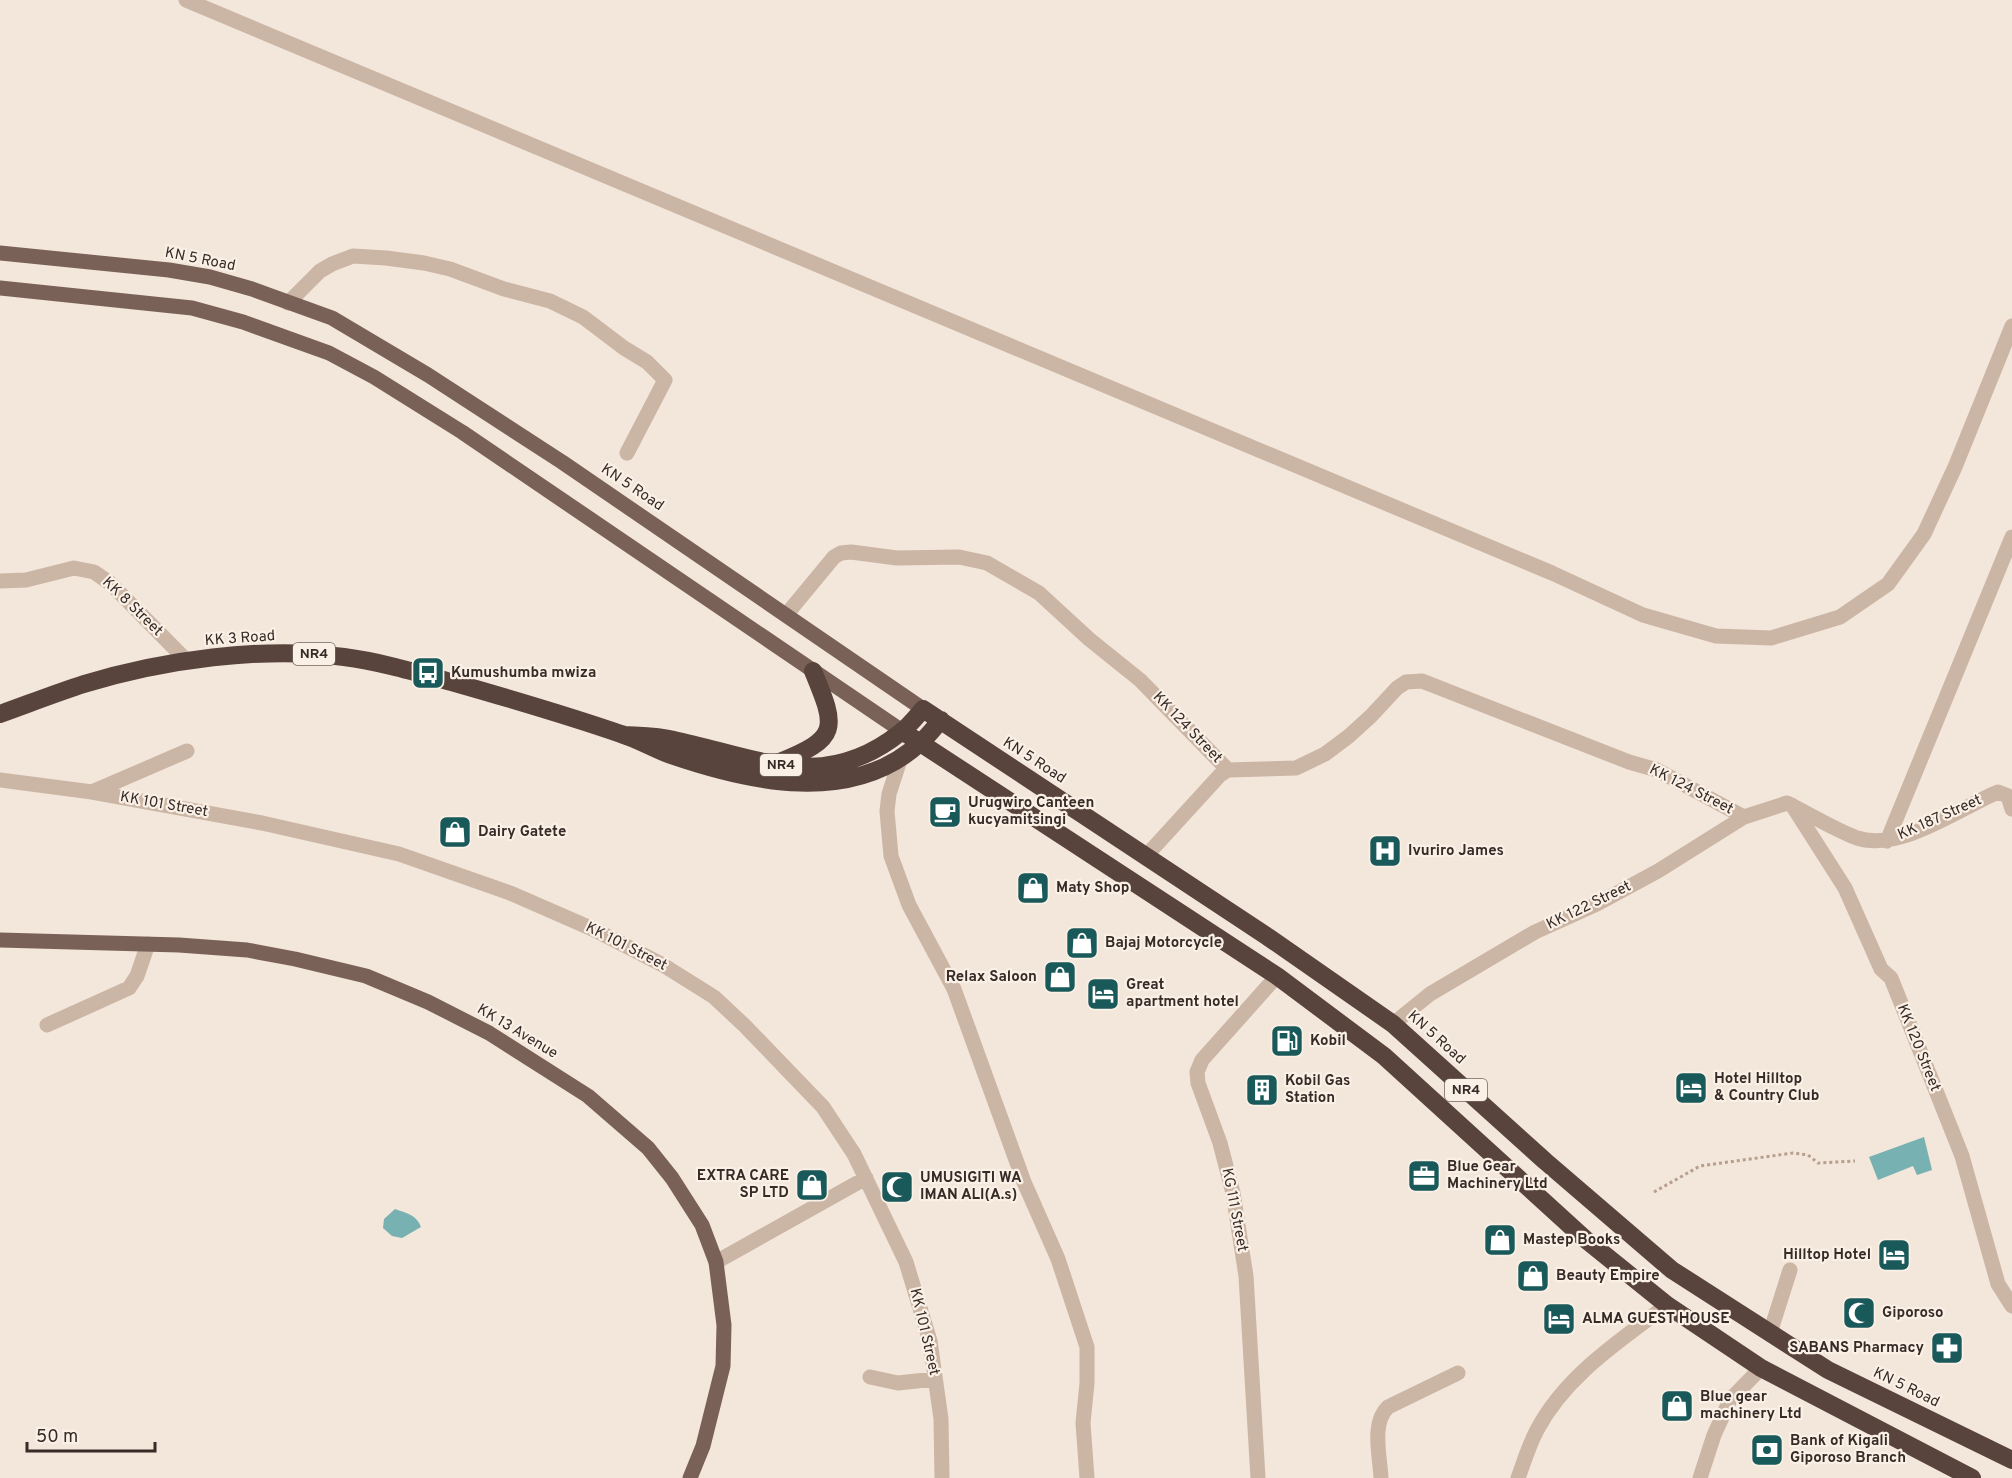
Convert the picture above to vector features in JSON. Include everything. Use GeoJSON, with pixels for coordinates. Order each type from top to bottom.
{"type":"FeatureCollection","features":[{"type":"Feature","properties":{"kind":"highway","name":"KK 3 Road"},"geometry":{"type":"LineString","coordinates":[[0,714],[86,684],[186,660],[302,653],[345,657],[394,666],[488,692],[624,735]]}},
{"type":"Feature","properties":{"kind":"highway"},"geometry":{"type":"LineString","coordinates":[[774,764],[806,752],[826,735],[830,715],[813,671]]}},
{"type":"Feature","properties":{"kind":"highway","name":"KN 5 Road"},"geometry":{"type":"LineString","coordinates":[[923,709],[1259,931],[1393,1024],[1545,1161],[1672,1270],[1828,1370],[2012,1460]]}},
{"type":"Feature","properties":{"kind":"highway","name":"NR4"},"geometry":{"type":"LineString","coordinates":[[624,735],[672,739],[774,764],[804,768],[848,762],[872,752],[902,731],[923,709]]}},
{"type":"Feature","properties":{"kind":"highway","name":"NR4"},"geometry":{"type":"LineString","coordinates":[[624,735],[668,754],[708,767],[775,781],[824,783],[847,780],[875,771],[901,757],[920,743],[941,720]]}},
{"type":"Feature","properties":{"kind":"highway","name":"NR4"},"geometry":{"type":"LineString","coordinates":[[902,731],[1276,976],[1384,1056],[1585,1239],[1667,1305],[1761,1368],[1972,1478]]}},
{"type":"Feature","properties":{"kind":"main road","name":"KN 5 Road"},"geometry":{"type":"LineString","coordinates":[[0,253],[169,270],[210,277],[252,289],[332,318],[428,375],[562,462],[923,709]]}},
{"type":"Feature","properties":{"kind":"main road"},"geometry":{"type":"LineString","coordinates":[[0,288],[192,308],[243,322],[329,353],[374,376],[462,432],[902,731]]}},
{"type":"Feature","properties":{"kind":"main road","name":"KK 13 Avenue"},"geometry":{"type":"LineString","coordinates":[[0,940],[148,944],[247,950],[366,976],[428,1002],[489,1033],[588,1096],[648,1148],[702,1225],[716,1262],[724,1325],[723,1366],[703,1446],[690,1478]]}},
{"type":"Feature","properties":{"kind":"street"},"geometry":{"type":"LineString","coordinates":[[186,0],[1551,573],[1643,615],[1716,636],[1771,638],[1840,617],[1888,584],[1924,534],[1955,467],[2012,326]]}},
{"type":"Feature","properties":{"kind":"street"},"geometry":{"type":"LineString","coordinates":[[288,303],[320,271],[353,256],[386,258],[450,269],[504,289],[550,301],[583,317],[610,335],[624,348],[648,362],[665,380],[627,453]]}},
{"type":"Feature","properties":{"kind":"street"},"geometry":{"type":"LineString","coordinates":[[1887,840],[2012,537]]}},
{"type":"Feature","properties":{"kind":"street","name":"KK 124 Street"},"geometry":{"type":"LineString","coordinates":[[786,615],[834,557],[841,553],[851,552],[897,558],[959,557],[987,563],[1039,593],[1089,639],[1140,680],[1228,770],[1296,768],[1325,754],[1349,736],[1371,717],[1397,688],[1406,682],[1422,681],[1629,762],[1657,770],[1744,817]]}},
{"type":"Feature","properties":{"kind":"street","name":"KK 8 Street"},"geometry":{"type":"LineString","coordinates":[[0,581],[26,580],[74,567],[94,572],[110,583],[186,660]]}},
{"type":"Feature","properties":{"kind":"street"},"geometry":{"type":"LineString","coordinates":[[92,792],[187,751]]}},
{"type":"Feature","properties":{"kind":"street"},"geometry":{"type":"LineString","coordinates":[[901,757],[889,794],[887,811],[891,856],[909,905],[954,989],[1024,1182],[1058,1259],[1087,1347],[1087,1383],[1083,1423],[1087,1478]]}},
{"type":"Feature","properties":{"kind":"street"},"geometry":{"type":"LineString","coordinates":[[1146,856],[1220,775],[1228,770]]}},
{"type":"Feature","properties":{"kind":"street","name":"KK 101 Street"},"geometry":{"type":"LineString","coordinates":[[0,780],[92,792],[262,823],[399,854],[510,893],[595,930],[663,965],[714,997],[823,1107],[854,1154],[906,1262],[930,1341],[941,1419],[942,1478]]}},
{"type":"Feature","properties":{"kind":"street","name":"KK 187 Street"},"geometry":{"type":"LineString","coordinates":[[1792,805],[1858,838],[1887,840],[1912,834],[1998,792],[2008,796],[2012,808]]}},
{"type":"Feature","properties":{"kind":"street","name":"KK 122 Street"},"geometry":{"type":"LineString","coordinates":[[1393,1024],[1430,994],[1535,932],[1597,904],[1658,871],[1744,817],[1787,803],[1792,805]]}},
{"type":"Feature","properties":{"kind":"street","name":"KK 120 Street"},"geometry":{"type":"LineString","coordinates":[[1792,805],[1845,888],[1881,969],[1891,978],[1962,1156],[1998,1284],[2012,1306]]}},
{"type":"Feature","properties":{"kind":"street"},"geometry":{"type":"LineString","coordinates":[[47,1025],[129,988],[137,976],[148,944]]}},
{"type":"Feature","properties":{"kind":"street","name":"KG 111 Street"},"geometry":{"type":"LineString","coordinates":[[1258,1478],[1246,1276],[1233,1193],[1220,1143],[1198,1083],[1197,1072],[1202,1060],[1276,976]]}},
{"type":"Feature","properties":{"kind":"street"},"geometry":{"type":"LineString","coordinates":[[716,1262],[866,1178]]}},
{"type":"Feature","properties":{"kind":"street"},"geometry":{"type":"LineString","coordinates":[[1770,1333],[1790,1270]]}},
{"type":"Feature","properties":{"kind":"street"},"geometry":{"type":"LineString","coordinates":[[1518,1478],[1536,1431],[1550,1409],[1584,1369],[1667,1305]]}},
{"type":"Feature","properties":{"kind":"street"},"geometry":{"type":"LineString","coordinates":[[1700,1478],[1714,1435],[1730,1400],[1761,1368]]}},
{"type":"Feature","properties":{"kind":"street"},"geometry":{"type":"LineString","coordinates":[[1381,1478],[1378,1423],[1382,1412],[1458,1373]]}},
{"type":"Feature","properties":{"kind":"street"},"geometry":{"type":"LineString","coordinates":[[870,1377],[898,1383],[935,1379]]}},
{"type":"Feature","properties":{"kind":"path"},"geometry":{"type":"LineString","coordinates":[[1654,1192],[1700,1166],[1793,1153],[1808,1155],[1818,1163],[1855,1161]]}},
{"type":"Feature","properties":{"kind":"water"},"geometry":{"type":"Polygon","coordinates":[[[1924,1137],[1932,1170],[1917,1175],[1913,1166],[1878,1180],[1869,1157],[1924,1137]]]}},
{"type":"Feature","properties":{"kind":"water"},"geometry":{"type":"Polygon","coordinates":[[[395,1209],[414,1217],[421,1227],[402,1238],[392,1236],[383,1228],[384,1219],[395,1209]]]}},
{"type":"Feature","properties":{"kind":"place","name":"Kumushumba mwiza"},"geometry":{"type":"Point","coordinates":[428,673]}},
{"type":"Feature","properties":{"kind":"place","name":"Urugwiro Canteen kucyamitsingi"},"geometry":{"type":"Point","coordinates":[945,812]}},
{"type":"Feature","properties":{"kind":"place","name":"Dairy Gatete"},"geometry":{"type":"Point","coordinates":[455,832]}},
{"type":"Feature","properties":{"kind":"place","name":"Ivuriro James"},"geometry":{"type":"Point","coordinates":[1385,851]}},
{"type":"Feature","properties":{"kind":"place","name":"Maty Shop"},"geometry":{"type":"Point","coordinates":[1033,888]}},
{"type":"Feature","properties":{"kind":"place","name":"Bajaj Motorcycle"},"geometry":{"type":"Point","coordinates":[1082,943]}},
{"type":"Feature","properties":{"kind":"place","name":"Relax Saloon"},"geometry":{"type":"Point","coordinates":[1060,977]}},
{"type":"Feature","properties":{"kind":"place","name":"Great apartment hotel"},"geometry":{"type":"Point","coordinates":[1103,994]}},
{"type":"Feature","properties":{"kind":"place","name":"Kobil"},"geometry":{"type":"Point","coordinates":[1287,1041]}},
{"type":"Feature","properties":{"kind":"place","name":"Hotel Hilltop & Country Club"},"geometry":{"type":"Point","coordinates":[1691,1088]}},
{"type":"Feature","properties":{"kind":"place","name":"Kobil Gas Station"},"geometry":{"type":"Point","coordinates":[1262,1090]}},
{"type":"Feature","properties":{"kind":"place","name":"Blue Gear Machinery Ltd"},"geometry":{"type":"Point","coordinates":[1424,1176]}},
{"type":"Feature","properties":{"kind":"place","name":"EXTRA CARE SP LTD"},"geometry":{"type":"Point","coordinates":[812,1185]}},
{"type":"Feature","properties":{"kind":"place","name":"UMUSIGITI WA IMAN ALI(A.s)"},"geometry":{"type":"Point","coordinates":[897,1187]}},
{"type":"Feature","properties":{"kind":"place","name":"Mastep Books"},"geometry":{"type":"Point","coordinates":[1500,1240]}},
{"type":"Feature","properties":{"kind":"place","name":"Hilltop Hotel"},"geometry":{"type":"Point","coordinates":[1894,1255]}},
{"type":"Feature","properties":{"kind":"place","name":"Beauty Empire"},"geometry":{"type":"Point","coordinates":[1533,1276]}},
{"type":"Feature","properties":{"kind":"place","name":"Giporoso"},"geometry":{"type":"Point","coordinates":[1859,1313]}},
{"type":"Feature","properties":{"kind":"place","name":"ALMA GUEST HOUSE"},"geometry":{"type":"Point","coordinates":[1559,1319]}},
{"type":"Feature","properties":{"kind":"place","name":"SABANS Pharmacy"},"geometry":{"type":"Point","coordinates":[1947,1348]}},
{"type":"Feature","properties":{"kind":"place","name":"Blue gear machinery Ltd"},"geometry":{"type":"Point","coordinates":[1677,1406]}},
{"type":"Feature","properties":{"kind":"place","name":"Bank of Kigali Giporoso Branch"},"geometry":{"type":"Point","coordinates":[1767,1450]}}]}
